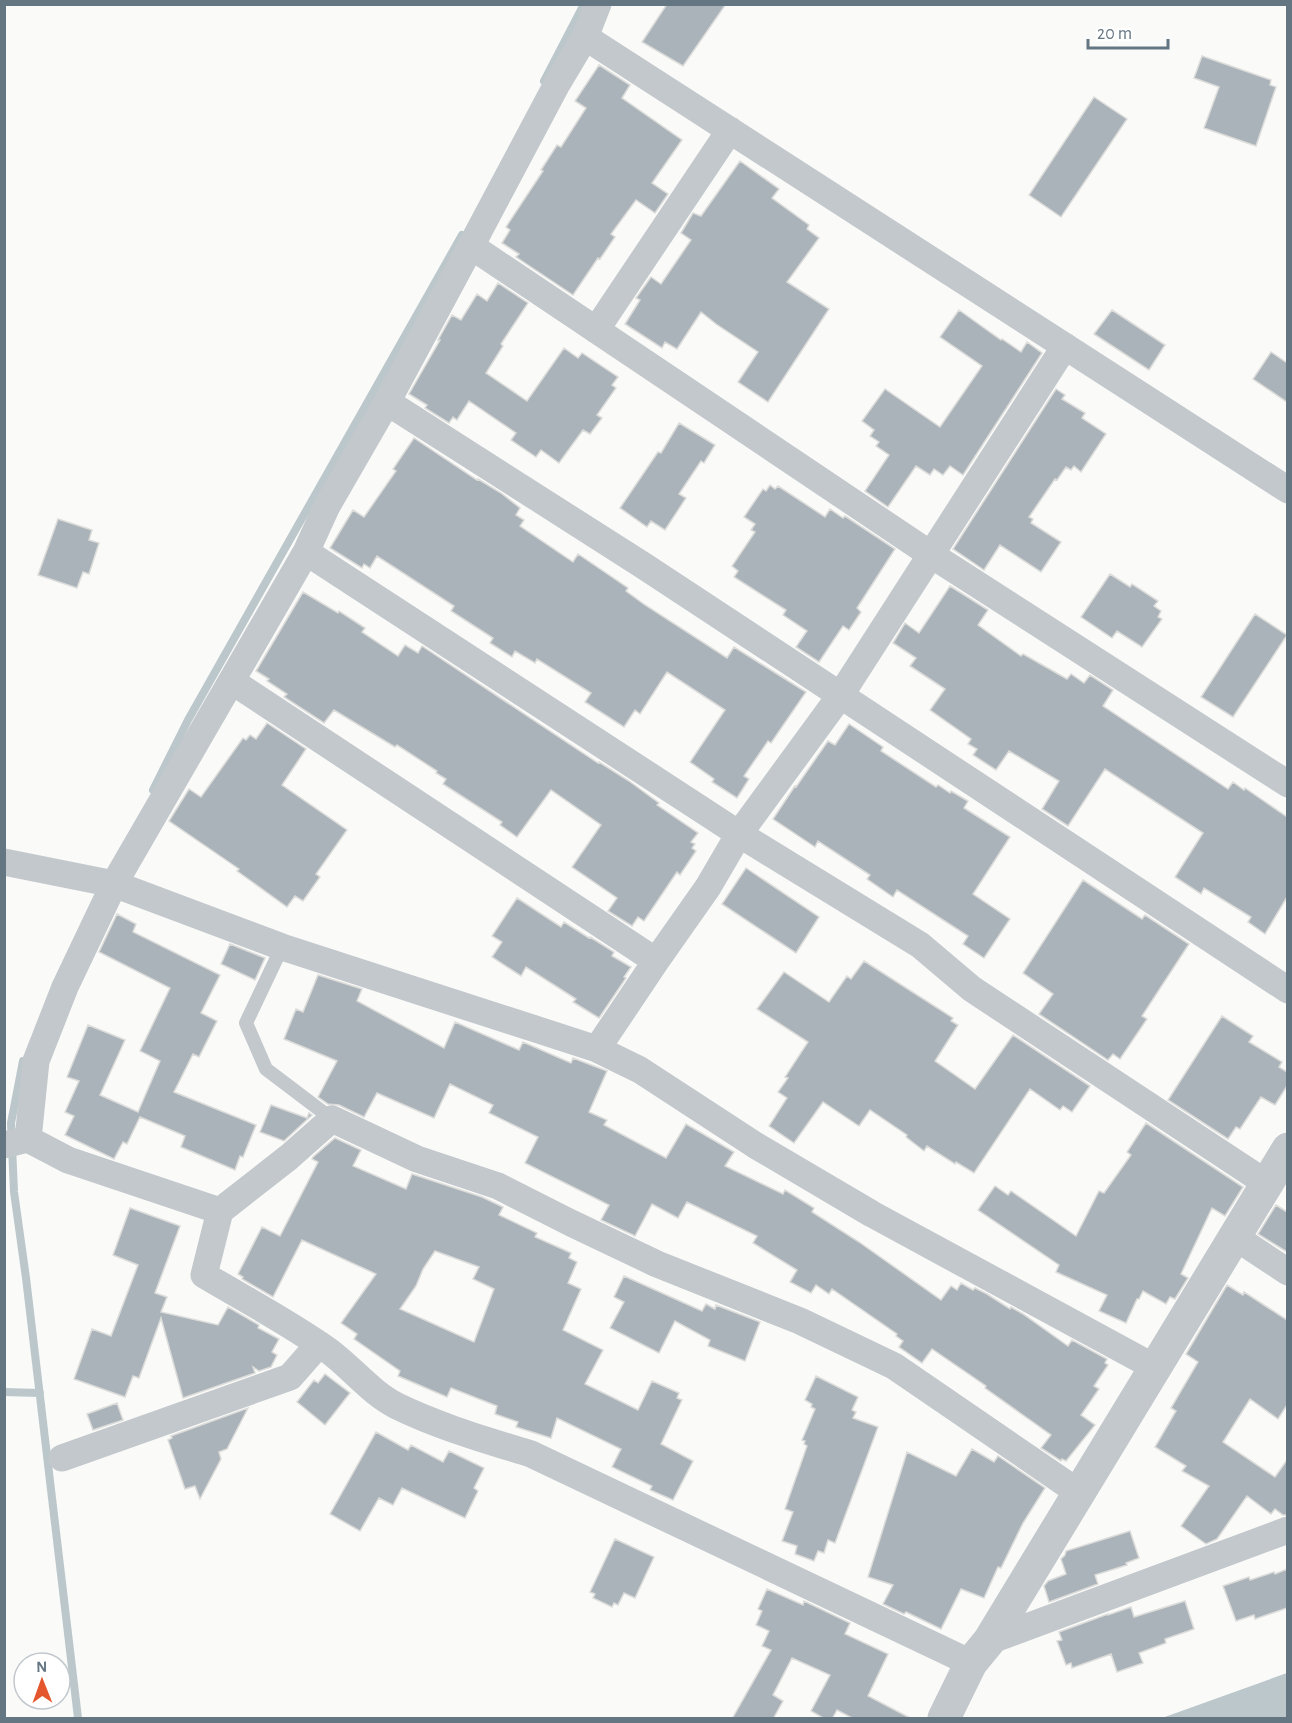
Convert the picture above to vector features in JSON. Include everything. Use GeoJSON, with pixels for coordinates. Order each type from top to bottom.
{"type":"FeatureCollection","features":[{"type":"Feature","properties":{"kind":"street"},"geometry":{"type":"LineString","coordinates":[[220,1211],[16,1142],[36,1061],[65,987],[114,884],[306,552],[327,506],[387,402],[557,84],[585,37],[598,4]]}},
{"type":"Feature","properties":{"kind":"street"},"geometry":{"type":"LineString","coordinates":[[585,37],[1287,490]]}},
{"type":"Feature","properties":{"kind":"street"},"geometry":{"type":"LineString","coordinates":[[596,330],[730,130]]}},
{"type":"Feature","properties":{"kind":"street"},"geometry":{"type":"LineString","coordinates":[[471,246],[930,554],[1287,784]]}},
{"type":"Feature","properties":{"kind":"street"},"geometry":{"type":"LineString","coordinates":[[597,1048],[708,886],[739,834],[840,696],[1065,346]]}},
{"type":"Feature","properties":{"kind":"street"},"geometry":{"type":"LineString","coordinates":[[387,402],[644,566],[1287,990]]}},
{"type":"Feature","properties":{"kind":"street"},"geometry":{"type":"LineString","coordinates":[[306,552],[739,834],[920,945],[972,989],[1266,1183]]}},
{"type":"Feature","properties":{"kind":"street"},"geometry":{"type":"LineString","coordinates":[[232,682],[656,961]]}},
{"type":"Feature","properties":{"kind":"street"},"geometry":{"type":"LineString","coordinates":[[4,862],[114,884],[282,947],[597,1048],[640,1070],[755,1145],[872,1214],[1154,1367]]}},
{"type":"Feature","properties":{"kind":"street"},"geometry":{"type":"LineString","coordinates":[[1078,1492],[894,1366],[800,1321],[657,1264],[498,1186],[417,1159],[332,1119],[289,1157],[220,1211],[204,1275],[306,1335],[335,1355],[395,1405],[460,1432],[531,1454],[980,1652],[1287,1530]]}},
{"type":"Feature","properties":{"kind":"street"},"geometry":{"type":"LineString","coordinates":[[944,1719],[980,1652],[1287,1149]]}},
{"type":"Feature","properties":{"kind":"street"},"geometry":{"type":"LineString","coordinates":[[1235,1237],[1287,1272]]}},
{"type":"Feature","properties":{"kind":"street"},"geometry":{"type":"LineString","coordinates":[[62,1458],[290,1377],[319,1344]]}},
{"type":"Feature","properties":{"kind":"lane"},"geometry":{"type":"LineString","coordinates":[[282,947],[246,1023],[266,1069],[332,1119]]}},
{"type":"Feature","properties":{"kind":"shaded area"},"geometry":{"type":"Polygon","coordinates":[[[1287,1673],[1287,1718],[1162,1718],[1287,1673]]]}},
{"type":"Feature","properties":{"kind":"building"},"geometry":{"type":"Polygon","coordinates":[[[667,4],[726,4],[683,66],[642,42],[667,4]]]}},
{"type":"Feature","properties":{"kind":"building"},"geometry":{"type":"Polygon","coordinates":[[[1202,56],[1271,80],[1270,85],[1276,87],[1256,146],[1204,128],[1219,87],[1194,78],[1202,56]]]}},
{"type":"Feature","properties":{"kind":"building"},"geometry":{"type":"Polygon","coordinates":[[[599,65],[630,85],[622,98],[682,140],[652,183],[668,194],[655,213],[636,200],[611,234],[615,237],[573,295],[516,257],[519,254],[502,243],[510,230],[506,227],[543,171],[541,170],[557,145],[561,147],[586,108],[575,101],[599,65]]]}},
{"type":"Feature","properties":{"kind":"building"},"geometry":{"type":"Polygon","coordinates":[[[1094,97],[1127,119],[1061,217],[1029,195],[1094,97]]]}},
{"type":"Feature","properties":{"kind":"building"},"geometry":{"type":"Polygon","coordinates":[[[740,161],[779,189],[772,198],[809,225],[807,229],[819,238],[787,282],[829,309],[768,402],[738,382],[758,352],[701,312],[677,349],[665,342],[662,348],[625,324],[640,300],[636,298],[651,277],[661,284],[691,240],[681,233],[693,213],[701,216],[740,161]]]}},
{"type":"Feature","properties":{"kind":"building"},"geometry":{"type":"Polygon","coordinates":[[[498,283],[528,303],[501,344],[503,346],[486,373],[527,401],[564,348],[578,358],[582,353],[618,377],[612,385],[616,388],[597,415],[602,418],[590,434],[583,430],[559,463],[541,450],[536,457],[511,440],[516,433],[469,401],[457,420],[453,417],[449,423],[425,408],[427,405],[409,394],[452,315],[461,320],[477,294],[487,301],[498,283]]]}},
{"type":"Feature","properties":{"kind":"building"},"geometry":{"type":"Polygon","coordinates":[[[959,310],[1021,352],[1027,342],[1042,353],[963,475],[950,466],[943,475],[934,469],[930,475],[916,466],[888,507],[865,491],[889,455],[876,446],[879,442],[870,436],[874,430],[862,421],[885,389],[940,427],[982,366],[940,337],[959,310]]]}},
{"type":"Feature","properties":{"kind":"building"},"geometry":{"type":"Polygon","coordinates":[[[1112,310],[1165,345],[1149,370],[1094,334],[1112,310]]]}},
{"type":"Feature","properties":{"kind":"building"},"geometry":{"type":"Polygon","coordinates":[[[1271,352],[1287,363],[1287,402],[1253,379],[1271,352]]]}},
{"type":"Feature","properties":{"kind":"building"},"geometry":{"type":"Polygon","coordinates":[[[1056,389],[1065,395],[1062,399],[1085,413],[1082,418],[1106,434],[1081,472],[1074,466],[1071,470],[1066,467],[1029,517],[1033,519],[1031,523],[1061,542],[1041,572],[1000,545],[984,570],[953,549],[1056,389]]]}},
{"type":"Feature","properties":{"kind":"building"},"geometry":{"type":"Polygon","coordinates":[[[679,423],[715,445],[704,463],[701,461],[679,494],[686,498],[665,530],[651,521],[647,527],[620,508],[658,452],[661,453],[679,423]]]}},
{"type":"Feature","properties":{"kind":"building"},"geometry":{"type":"Polygon","coordinates":[[[414,438],[477,480],[501,493],[520,508],[516,515],[524,520],[520,526],[573,562],[578,554],[628,588],[626,591],[645,605],[727,658],[734,647],[806,692],[771,743],[768,741],[744,776],[749,779],[737,798],[712,782],[714,779],[690,762],[725,710],[667,672],[640,714],[635,710],[624,727],[585,702],[591,693],[537,659],[535,663],[515,651],[512,657],[490,643],[493,638],[451,611],[454,606],[377,556],[370,568],[364,564],[362,568],[330,548],[353,510],[364,517],[396,471],[393,469],[414,438]]]}},
{"type":"Feature","properties":{"kind":"building"},"geometry":{"type":"Polygon","coordinates":[[[770,485],[775,489],[778,486],[825,517],[830,509],[843,518],[845,516],[895,549],[857,608],[861,612],[849,630],[843,626],[819,662],[796,647],[807,631],[783,615],[786,610],[734,577],[738,571],[732,566],[755,532],[751,530],[755,524],[744,517],[763,489],[766,491],[770,485]]]}},
{"type":"Feature","properties":{"kind":"building"},"geometry":{"type":"Polygon","coordinates":[[[58,519],[92,530],[89,540],[99,543],[89,574],[83,572],[77,588],[38,575],[58,519]]]}},
{"type":"Feature","properties":{"kind":"building"},"geometry":{"type":"Polygon","coordinates":[[[1110,574],[1130,587],[1132,584],[1158,601],[1154,606],[1161,611],[1158,617],[1162,619],[1142,647],[1117,631],[1112,638],[1081,617],[1110,574]]]}},
{"type":"Feature","properties":{"kind":"building"},"geometry":{"type":"Polygon","coordinates":[[[950,586],[988,610],[978,625],[1021,656],[1023,654],[1067,679],[1071,674],[1084,683],[1090,675],[1113,690],[1103,706],[1228,789],[1233,782],[1287,817],[1287,897],[1265,934],[1248,922],[1251,917],[1204,888],[1201,894],[1175,877],[1203,833],[1105,769],[1068,826],[1042,809],[1059,781],[1009,751],[996,770],[973,755],[977,749],[968,744],[971,739],[930,710],[945,689],[910,666],[916,658],[893,643],[905,623],[919,633],[950,586]]]}},
{"type":"Feature","properties":{"kind":"building"},"geometry":{"type":"Polygon","coordinates":[[[303,592],[365,628],[362,632],[398,656],[405,645],[418,653],[422,646],[598,763],[629,781],[659,803],[657,805],[698,833],[691,842],[695,844],[692,848],[696,851],[680,875],[677,872],[644,921],[638,917],[632,926],[608,911],[617,898],[572,867],[601,825],[551,790],[517,837],[500,825],[502,822],[443,784],[446,779],[436,773],[437,771],[397,745],[395,747],[334,710],[324,723],[284,697],[287,694],[256,671],[303,592]]]}},
{"type":"Feature","properties":{"kind":"building"},"geometry":{"type":"Polygon","coordinates":[[[1255,614],[1287,635],[1233,717],[1201,697],[1255,614]]]}},
{"type":"Feature","properties":{"kind":"building"},"geometry":{"type":"Polygon","coordinates":[[[267,723],[306,749],[282,785],[347,830],[316,874],[320,877],[303,901],[295,896],[287,907],[237,871],[239,869],[169,821],[189,789],[201,797],[243,738],[246,740],[250,735],[256,739],[267,723]]]}},
{"type":"Feature","properties":{"kind":"building"},"geometry":{"type":"Polygon","coordinates":[[[849,724],[883,747],[881,751],[936,787],[938,785],[968,801],[964,808],[1010,837],[973,894],[1010,919],[984,958],[963,944],[968,936],[897,890],[893,897],[867,879],[870,875],[818,841],[815,847],[773,819],[828,741],[835,745],[849,724]]]}},
{"type":"Feature","properties":{"kind":"building"},"geometry":{"type":"Polygon","coordinates":[[[746,868],[819,917],[796,953],[722,904],[746,868]]]}},
{"type":"Feature","properties":{"kind":"building"},"geometry":{"type":"Polygon","coordinates":[[[1083,880],[1142,919],[1145,915],[1189,944],[1142,1016],[1147,1019],[1120,1059],[1113,1054],[1108,1060],[1039,1014],[1053,994],[1023,973],[1083,880]]]}},
{"type":"Feature","properties":{"kind":"building"},"geometry":{"type":"Polygon","coordinates":[[[517,898],[561,927],[564,922],[590,937],[614,952],[612,956],[631,967],[599,1018],[573,1002],[576,999],[526,967],[521,976],[492,957],[502,942],[492,936],[517,898]]]}},
{"type":"Feature","properties":{"kind":"building"},"geometry":{"type":"Polygon","coordinates":[[[117,914],[136,924],[133,932],[220,975],[201,1013],[217,1021],[199,1057],[193,1054],[174,1092],[256,1125],[235,1170],[181,1147],[185,1136],[140,1117],[127,1144],[123,1142],[114,1159],[65,1135],[74,1116],[65,1112],[79,1081],[67,1077],[88,1025],[125,1040],[100,1095],[138,1112],[160,1061],[140,1051],[170,988],[99,952],[117,914]]]}},
{"type":"Feature","properties":{"kind":"building"},"geometry":{"type":"Polygon","coordinates":[[[230,944],[265,958],[255,980],[221,964],[230,944]]]}},
{"type":"Feature","properties":{"kind":"building"},"geometry":{"type":"Polygon","coordinates":[[[864,961],[953,1018],[951,1021],[958,1025],[935,1061],[975,1089],[1013,1035],[1090,1086],[1072,1112],[1063,1106],[1060,1110],[1030,1089],[974,1173],[927,1146],[924,1151],[906,1137],[907,1135],[870,1110],[859,1126],[823,1102],[794,1143],[769,1126],[787,1098],[778,1092],[808,1042],[757,1009],[784,972],[829,1002],[847,976],[851,979],[864,961]]]}},
{"type":"Feature","properties":{"kind":"building"},"geometry":{"type":"Polygon","coordinates":[[[318,975],[362,989],[357,1001],[444,1048],[455,1022],[519,1050],[523,1042],[571,1063],[573,1058],[607,1071],[589,1112],[607,1120],[604,1125],[666,1158],[686,1124],[734,1152],[725,1166],[783,1194],[785,1190],[814,1208],[812,1212],[941,1300],[951,1286],[957,1290],[961,1283],[1023,1314],[1068,1346],[1072,1340],[1107,1359],[1105,1363],[1108,1365],[1094,1386],[1099,1389],[1081,1415],[1095,1425],[1066,1461],[1062,1459],[1061,1461],[1041,1448],[1051,1435],[985,1388],[986,1386],[932,1349],[922,1363],[899,1347],[903,1341],[896,1336],[897,1334],[832,1289],[829,1294],[816,1285],[811,1293],[790,1282],[797,1270],[753,1243],[757,1236],[687,1202],[678,1218],[652,1204],[635,1236],[601,1220],[609,1205],[525,1163],[538,1137],[489,1113],[493,1105],[450,1084],[434,1118],[377,1093],[364,1117],[339,1105],[328,1104],[318,1097],[337,1061],[284,1039],[296,1009],[303,1012],[318,975]]]}},
{"type":"Feature","properties":{"kind":"building"},"geometry":{"type":"Polygon","coordinates":[[[1222,1016],[1253,1036],[1249,1042],[1282,1062],[1279,1067],[1287,1072],[1287,1086],[1275,1105],[1261,1097],[1240,1129],[1236,1127],[1228,1139],[1168,1100],[1222,1016]]]}},
{"type":"Feature","properties":{"kind":"building"},"geometry":{"type":"Polygon","coordinates":[[[271,1105],[307,1118],[309,1113],[312,1115],[284,1141],[260,1132],[271,1105]]]}},
{"type":"Feature","properties":{"kind":"building"},"geometry":{"type":"Polygon","coordinates":[[[1146,1123],[1243,1187],[1225,1216],[1212,1208],[1181,1274],[1188,1278],[1175,1299],[1170,1297],[1166,1304],[1143,1291],[1126,1323],[1099,1311],[1107,1295],[1056,1272],[1059,1265],[978,1210],[995,1186],[1008,1195],[1011,1191],[1076,1236],[1099,1191],[1104,1193],[1131,1155],[1127,1152],[1146,1123]]]}},
{"type":"Feature","properties":{"kind":"building"},"geometry":{"type":"Polygon","coordinates":[[[335,1138],[361,1150],[353,1166],[406,1189],[412,1174],[482,1197],[503,1207],[499,1215],[537,1233],[535,1237],[571,1253],[569,1258],[577,1262],[568,1283],[581,1289],[563,1330],[603,1350],[585,1384],[638,1410],[652,1381],[679,1393],[677,1398],[682,1400],[661,1444],[693,1461],[673,1500],[650,1490],[652,1486],[612,1467],[621,1449],[557,1418],[551,1438],[516,1427],[518,1422],[495,1414],[497,1406],[451,1388],[447,1397],[398,1376],[400,1371],[354,1339],[357,1334],[341,1323],[376,1274],[302,1240],[273,1297],[242,1279],[243,1277],[238,1274],[262,1227],[280,1236],[318,1162],[312,1159],[335,1138]],[[435,1251],[423,1269],[416,1286],[400,1309],[474,1342],[494,1289],[473,1279],[479,1267],[435,1251]]]}},
{"type":"Feature","properties":{"kind":"building"},"geometry":{"type":"Polygon","coordinates":[[[1276,1205],[1287,1212],[1287,1252],[1258,1234],[1276,1205]]]}},
{"type":"Feature","properties":{"kind":"building"},"geometry":{"type":"Polygon","coordinates":[[[130,1208],[180,1226],[155,1293],[167,1297],[161,1312],[218,1325],[228,1307],[259,1325],[258,1328],[279,1339],[272,1352],[277,1355],[271,1367],[259,1371],[253,1367],[255,1373],[183,1398],[161,1318],[139,1378],[133,1376],[125,1397],[74,1379],[92,1329],[111,1336],[138,1265],[113,1255],[130,1208]]]}},
{"type":"Feature","properties":{"kind":"building"},"geometry":{"type":"Polygon","coordinates":[[[624,1276],[702,1311],[706,1304],[715,1309],[716,1305],[760,1322],[745,1361],[708,1346],[710,1340],[675,1321],[659,1353],[610,1328],[624,1302],[614,1297],[624,1276]]]}},
{"type":"Feature","properties":{"kind":"building"},"geometry":{"type":"Polygon","coordinates":[[[1227,1285],[1243,1295],[1244,1292],[1287,1320],[1287,1405],[1278,1419],[1250,1399],[1223,1442],[1275,1477],[1287,1460],[1287,1515],[1275,1509],[1271,1514],[1247,1496],[1217,1539],[1206,1544],[1181,1526],[1209,1486],[1182,1471],[1186,1466],[1155,1447],[1176,1411],[1171,1408],[1198,1362],[1186,1354],[1227,1285]]]}},
{"type":"Feature","properties":{"kind":"building"},"geometry":{"type":"Polygon","coordinates":[[[325,1374],[350,1393],[325,1425],[297,1402],[314,1380],[318,1383],[325,1374]]]}},
{"type":"Feature","properties":{"kind":"building"},"geometry":{"type":"Polygon","coordinates":[[[816,1376],[858,1397],[852,1410],[856,1412],[853,1418],[878,1427],[835,1543],[828,1540],[824,1553],[818,1551],[814,1561],[795,1554],[797,1546],[782,1541],[793,1512],[785,1509],[807,1446],[802,1440],[815,1409],[805,1400],[816,1376]]]}},
{"type":"Feature","properties":{"kind":"building"},"geometry":{"type":"Polygon","coordinates":[[[117,1403],[123,1420],[93,1430],[87,1414],[117,1403]]]}},
{"type":"Feature","properties":{"kind":"building"},"geometry":{"type":"Polygon","coordinates":[[[248,1408],[227,1449],[219,1452],[221,1459],[200,1499],[195,1486],[185,1489],[168,1440],[172,1438],[171,1436],[248,1408]]]}},
{"type":"Feature","properties":{"kind":"building"},"geometry":{"type":"Polygon","coordinates":[[[376,1432],[408,1450],[411,1445],[443,1462],[449,1451],[484,1468],[474,1488],[478,1491],[465,1518],[402,1488],[393,1505],[379,1498],[360,1531],[330,1514],[376,1432]]]}},
{"type":"Feature","properties":{"kind":"building"},"geometry":{"type":"Polygon","coordinates":[[[972,1449],[994,1462],[998,1456],[1045,1488],[1023,1523],[1001,1568],[998,1567],[984,1598],[961,1589],[941,1629],[883,1604],[893,1585],[868,1577],[907,1452],[956,1476],[972,1449]]]}},
{"type":"Feature","properties":{"kind":"building"},"geometry":{"type":"Polygon","coordinates":[[[1130,1531],[1139,1558],[1126,1563],[1127,1565],[1095,1575],[1098,1584],[1049,1602],[1044,1586],[1048,1581],[1066,1574],[1061,1559],[1066,1551],[1130,1531]]]}},
{"type":"Feature","properties":{"kind":"building"},"geometry":{"type":"Polygon","coordinates":[[[615,1539],[654,1557],[635,1598],[624,1593],[618,1605],[614,1603],[612,1607],[593,1598],[595,1594],[590,1592],[615,1539]]]}},
{"type":"Feature","properties":{"kind":"building"},"geometry":{"type":"Polygon","coordinates":[[[1287,1569],[1287,1608],[1255,1619],[1254,1615],[1236,1621],[1223,1586],[1249,1577],[1250,1580],[1287,1569]]]}},
{"type":"Feature","properties":{"kind":"building"},"geometry":{"type":"Polygon","coordinates":[[[767,1589],[803,1605],[804,1601],[850,1623],[845,1634],[888,1654],[868,1696],[912,1719],[854,1719],[837,1710],[832,1719],[825,1719],[811,1711],[830,1675],[792,1658],[773,1695],[783,1701],[773,1719],[732,1719],[771,1650],[762,1646],[769,1631],[756,1625],[762,1611],[758,1609],[767,1589]]]}},
{"type":"Feature","properties":{"kind":"building"},"geometry":{"type":"Polygon","coordinates":[[[1185,1601],[1194,1629],[1165,1639],[1166,1643],[1139,1653],[1143,1663],[1117,1672],[1111,1654],[1072,1668],[1071,1663],[1066,1665],[1057,1641],[1062,1640],[1059,1632],[1131,1607],[1134,1617],[1185,1601]]]}},
{"type":"Feature","properties":{"kind":"waterway"},"geometry":{"type":"LineString","coordinates":[[544,81],[584,4]]}},
{"type":"Feature","properties":{"kind":"waterway"},"geometry":{"type":"LineString","coordinates":[[153,790],[188,720],[462,235]]}},
{"type":"Feature","properties":{"kind":"waterway"},"geometry":{"type":"LineString","coordinates":[[23,1061],[11,1123],[14,1192],[78,1718]]}},
{"type":"Feature","properties":{"kind":"waterway"},"geometry":{"type":"LineString","coordinates":[[4,1392],[40,1393]]}}]}
